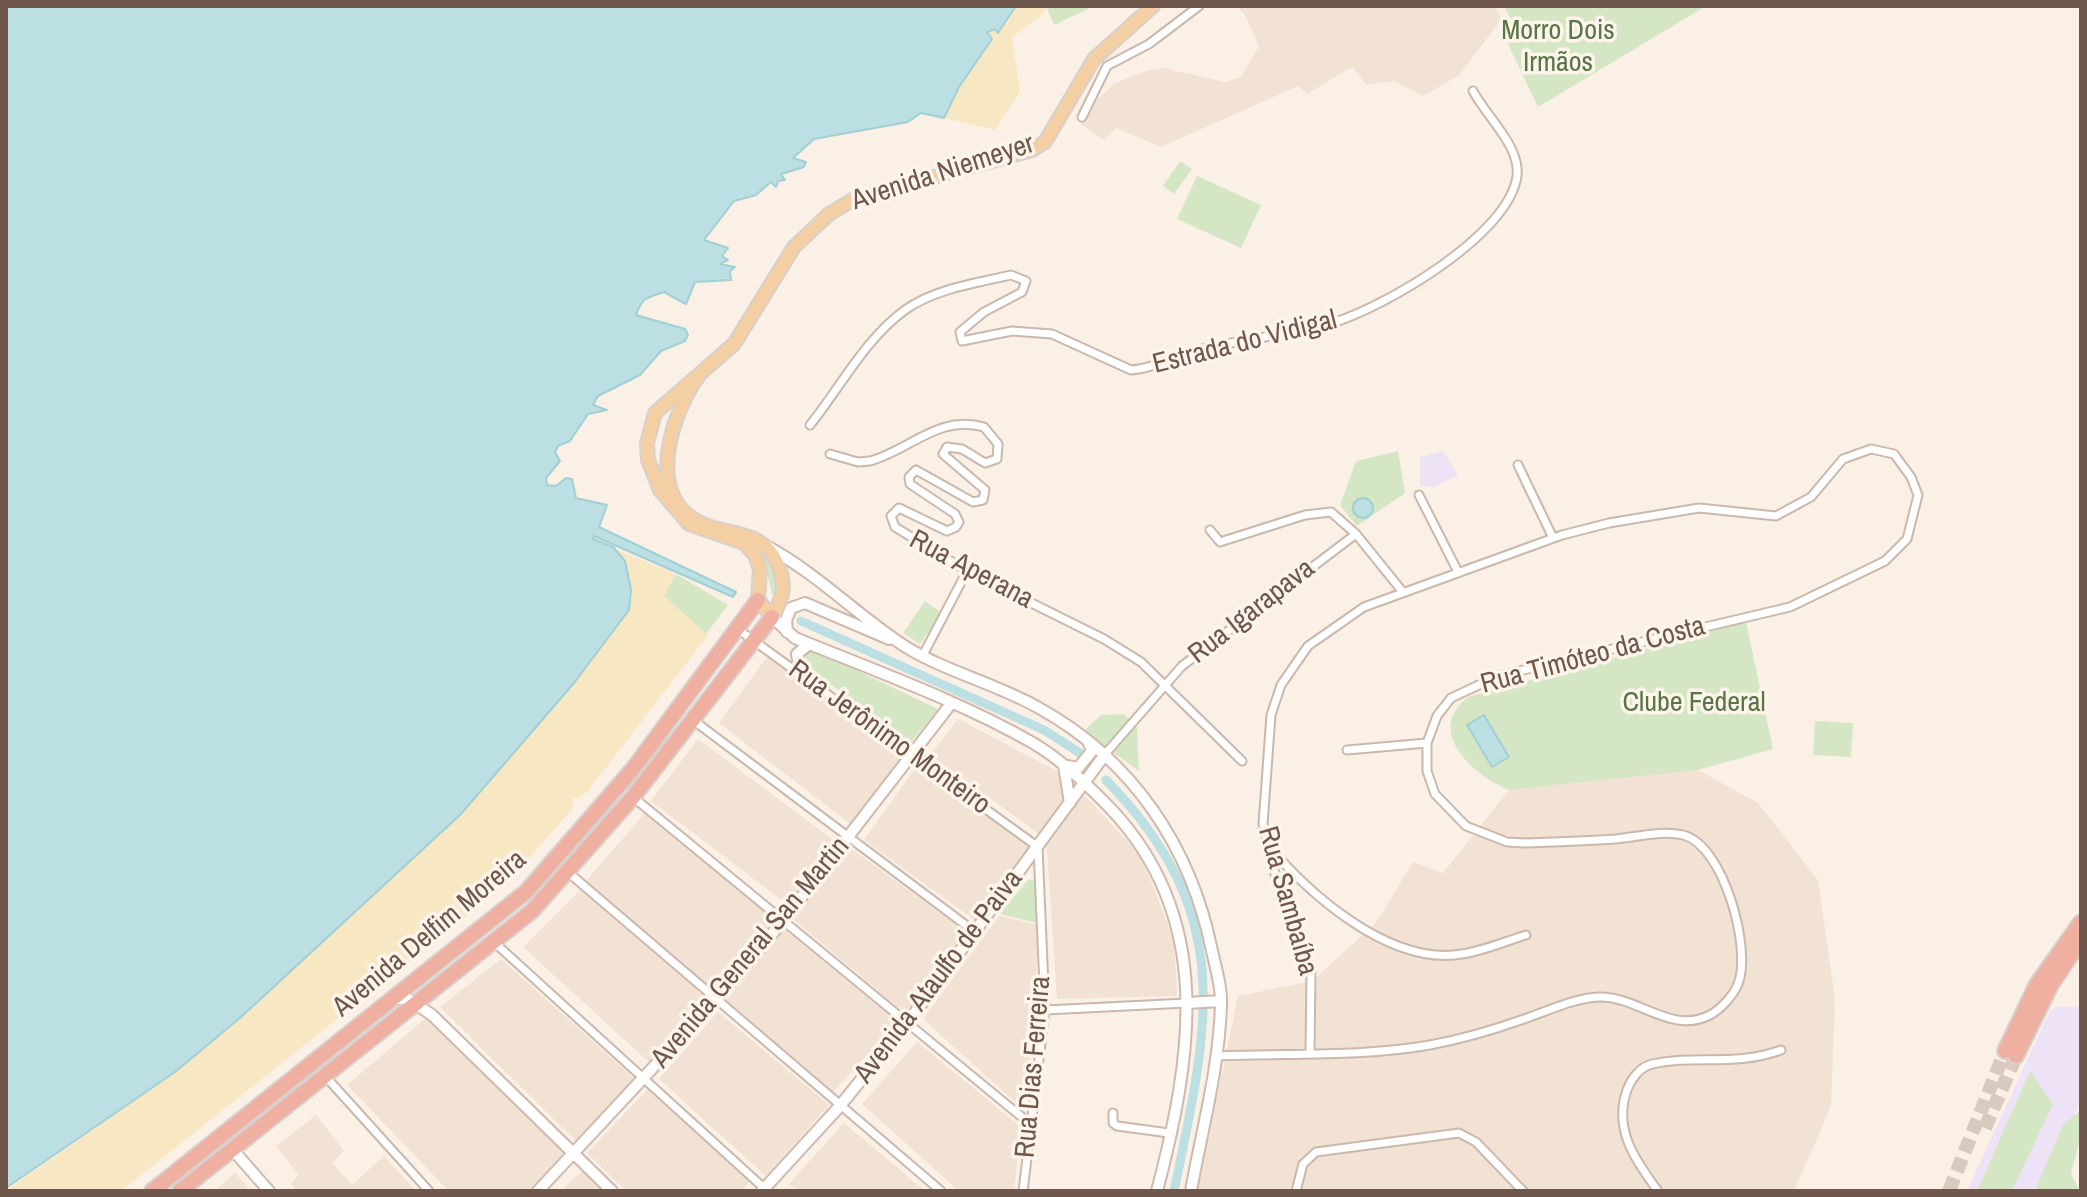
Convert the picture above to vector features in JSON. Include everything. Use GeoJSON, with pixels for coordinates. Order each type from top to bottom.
{"type":"FeatureCollection","features":[{"type":"Feature","properties":{"kind":"highway","name":"Avenida Delfim Moreira"},"geometry":{"type":"LineString","coordinates":[[152,1191],[502,915],[557,860],[633,769],[739,630],[758,600]]}},
{"type":"Feature","properties":{"kind":"highway","name":"Avenida Delfim Moreira"},"geometry":{"type":"LineString","coordinates":[[180,1191],[495,943],[569,873],[633,797],[772,617]]}},
{"type":"Feature","properties":{"kind":"highway"},"geometry":{"type":"LineString","coordinates":[[2081,922],[2037,984],[2010,1053],[2081,940]]}},
{"type":"Feature","properties":{"kind":"highway"},"geometry":{"type":"LineString","coordinates":[[233,1150],[235,1137],[283,1099],[287,1085]]}},
{"type":"Feature","properties":{"kind":"main road","name":"Avenida Niemeyer"},"geometry":{"type":"LineString","coordinates":[[650,425],[663,403],[734,344],[794,247],[816,223],[854,199],[1032,150],[1045,142],[1094,59],[1153,6]]}},
{"type":"Feature","properties":{"kind":"main road","name":"Avenida Niemeyer"},"geometry":{"type":"LineString","coordinates":[[700,374],[681,403],[671,432],[669,479],[684,512],[700,523],[743,533],[768,547]]}},
{"type":"Feature","properties":{"kind":"main road"},"geometry":{"type":"LineString","coordinates":[[671,432],[662,421],[650,425],[648,460],[660,490],[689,524],[735,539],[755,555],[760,570],[758,600],[787,633],[1033,743],[1085,782],[1136,837],[1166,890],[1182,940],[1187,1003],[1169,1133],[1157,1191]]}},
{"type":"Feature","properties":{"kind":"main road"},"geometry":{"type":"LineString","coordinates":[[768,547],[828,586],[906,647]]}},
{"type":"Feature","properties":{"kind":"main road","name":"Avenida Delfim Moreira"},"geometry":{"type":"LineString","coordinates":[[768,547],[782,572],[782,598],[772,617]]}},
{"type":"Feature","properties":{"kind":"main road"},"geometry":{"type":"LineString","coordinates":[[787,633],[786,620],[791,608],[805,603],[1038,707],[1106,753],[1147,801],[1187,866],[1203,910],[1221,1001],[1218,1056],[1191,1191]]}},
{"type":"Feature","properties":{"kind":"main road"},"geometry":{"type":"LineString","coordinates":[[801,675],[797,654],[809,644]]}},
{"type":"Feature","properties":{"kind":"main road","name":"Avenida General San Martin"},"geometry":{"type":"LineString","coordinates":[[538,1191],[646,1078],[783,921],[950,705]]}},
{"type":"Feature","properties":{"kind":"main road"},"geometry":{"type":"LineString","coordinates":[[1064,766],[1078,768],[1084,763],[1092,751],[1087,739]]}},
{"type":"Feature","properties":{"kind":"main road","name":"Avenida Ataulfo de Paiva"},"geometry":{"type":"LineString","coordinates":[[765,1190],[839,1107],[908,1022],[1106,753]]}},
{"type":"Feature","properties":{"kind":"main road"},"geometry":{"type":"LineString","coordinates":[[1064,766],[1070,803]]}},
{"type":"Feature","properties":{"kind":"main road"},"geometry":{"type":"LineString","coordinates":[[395,999],[418,1004],[612,1191]]}},
{"type":"Feature","properties":{"kind":"main road"},"geometry":{"type":"LineString","coordinates":[[1187,1003],[1221,1001]]}},
{"type":"Feature","properties":{"kind":"main road"},"geometry":{"type":"LineString","coordinates":[[233,1150],[269,1191]]}},
{"type":"Feature","properties":{"kind":"street"},"geometry":{"type":"LineString","coordinates":[[1082,117],[1107,66],[1149,44],[1199,6]]}},
{"type":"Feature","properties":{"kind":"street","name":"Estrada do Vidigal"},"geometry":{"type":"LineString","coordinates":[[810,425],[863,353],[906,309],[936,295],[1011,275],[1026,281],[1022,292],[972,322],[960,332],[962,341],[1012,331],[1052,334],[1131,370],[1204,348],[1333,323],[1393,296],[1463,250],[1501,211],[1511,193],[1517,175],[1516,157],[1473,91]]}},
{"type":"Feature","properties":{"kind":"street","name":"Rua Aperana"},"geometry":{"type":"LineString","coordinates":[[830,454],[858,462],[870,461],[950,425],[973,424],[992,434],[999,453],[993,462],[985,463],[955,446],[944,450],[944,458],[985,490],[980,502],[973,502],[923,471],[916,470],[909,477],[915,489],[959,519],[956,527],[947,531],[899,508],[891,516],[901,533],[967,571],[1104,639],[1141,662],[1242,761]]}},
{"type":"Feature","properties":{"kind":"street","name":"Rua Timóteo da Costa"},"geometry":{"type":"LineString","coordinates":[[1427,743],[1437,716],[1451,698],[1498,676],[1790,607],[1817,595],[1896,553],[1913,523],[1918,495],[1911,477],[1894,454],[1871,449],[1843,459],[1811,497],[1776,516],[1699,508],[1609,523],[1553,538]]}},
{"type":"Feature","properties":{"kind":"street"},"geometry":{"type":"LineString","coordinates":[[1518,465],[1553,538]]}},
{"type":"Feature","properties":{"kind":"street"},"geometry":{"type":"LineString","coordinates":[[1419,495],[1458,572]]}},
{"type":"Feature","properties":{"kind":"street"},"geometry":{"type":"LineString","coordinates":[[1210,530],[1220,542],[1305,515],[1331,512],[1356,534],[1402,591]]}},
{"type":"Feature","properties":{"kind":"street","name":"Rua Igarapava"},"geometry":{"type":"LineString","coordinates":[[1106,753],[1165,684],[1230,627],[1356,534]]}},
{"type":"Feature","properties":{"kind":"street","name":"Rua Sambaíba"},"geometry":{"type":"LineString","coordinates":[[1310,1053],[1311,970],[1287,911],[1266,844],[1263,814],[1266,752],[1281,685],[1293,664],[1323,633],[1364,607],[1553,538]]}},
{"type":"Feature","properties":{"kind":"street"},"geometry":{"type":"LineString","coordinates":[[923,655],[967,571]]}},
{"type":"Feature","properties":{"kind":"street","name":"Rua Jerônimo Monteiro"},"geometry":{"type":"LineString","coordinates":[[739,630],[1038,847]]}},
{"type":"Feature","properties":{"kind":"street"},"geometry":{"type":"LineString","coordinates":[[693,720],[975,932]]}},
{"type":"Feature","properties":{"kind":"street"},"geometry":{"type":"LineString","coordinates":[[1218,1056],[1427,1045],[1497,1029],[1580,1000],[1600,997],[1638,1006],[1671,1020],[1690,1021],[1710,1015],[1726,1002],[1739,983],[1741,958],[1729,887],[1716,860],[1701,845],[1684,835],[1657,834],[1507,842],[1479,834],[1466,826],[1435,794],[1427,771],[1427,743],[1347,750]]}},
{"type":"Feature","properties":{"kind":"street"},"geometry":{"type":"LineString","coordinates":[[633,797],[1029,1123]]}},
{"type":"Feature","properties":{"kind":"street"},"geometry":{"type":"LineString","coordinates":[[1266,844],[1319,899],[1347,918],[1414,949],[1455,955],[1526,935]]}},
{"type":"Feature","properties":{"kind":"street","name":"Rua Dias Ferreira"},"geometry":{"type":"LineString","coordinates":[[1023,1191],[1045,1010],[1038,847]]}},
{"type":"Feature","properties":{"kind":"street"},"geometry":{"type":"LineString","coordinates":[[569,873],[839,1107],[941,1191]]}},
{"type":"Feature","properties":{"kind":"street"},"geometry":{"type":"LineString","coordinates":[[495,943],[765,1190]]}},
{"type":"Feature","properties":{"kind":"street"},"geometry":{"type":"LineString","coordinates":[[1045,1010],[1187,1003]]}},
{"type":"Feature","properties":{"kind":"street"},"geometry":{"type":"LineString","coordinates":[[1658,1191],[1633,1156],[1622,1130],[1626,1093],[1639,1071],[1655,1064],[1733,1062],[1781,1050]]}},
{"type":"Feature","properties":{"kind":"street"},"geometry":{"type":"LineString","coordinates":[[326,1077],[429,1191]]}},
{"type":"Feature","properties":{"kind":"street"},"geometry":{"type":"LineString","coordinates":[[1113,1113],[1113,1123],[1117,1126],[1169,1133]]}},
{"type":"Feature","properties":{"kind":"street"},"geometry":{"type":"LineString","coordinates":[[1296,1191],[1303,1164],[1316,1152],[1459,1133],[1476,1142],[1523,1191]]}},
{"type":"Feature","properties":{"kind":"shaded area"},"geometry":{"type":"Polygon","coordinates":[[[1236,6],[1494,6],[1502,19],[1458,76],[1423,96],[1395,81],[1367,85],[1352,67],[1307,94],[1298,86],[1161,147],[1116,128],[1104,140],[1081,124],[1087,109],[1115,83],[1149,70],[1163,68],[1225,82],[1241,77],[1259,46],[1245,15],[1236,6]]]}},
{"type":"Feature","properties":{"kind":"shaded area"},"geometry":{"type":"Polygon","coordinates":[[[1443,451],[1458,475],[1434,487],[1420,486],[1420,457],[1443,451]]]}},
{"type":"Feature","properties":{"kind":"shaded area"},"geometry":{"type":"Polygon","coordinates":[[[767,657],[907,757],[853,826],[719,723],[767,657]]]}},
{"type":"Feature","properties":{"kind":"shaded area"},"geometry":{"type":"Polygon","coordinates":[[[958,719],[1053,769],[1086,797],[1141,856],[1174,940],[1177,996],[1057,999],[1047,850],[1038,833],[930,755],[958,719]]]}},
{"type":"Feature","properties":{"kind":"shaded area"},"geometry":{"type":"Polygon","coordinates":[[[698,739],[837,843],[788,905],[651,801],[698,739]]]}},
{"type":"Feature","properties":{"kind":"shaded area"},"geometry":{"type":"Polygon","coordinates":[[[919,763],[1035,848],[980,924],[864,840],[919,763]]]}},
{"type":"Feature","properties":{"kind":"shaded area"},"geometry":{"type":"Polygon","coordinates":[[[1698,770],[1758,803],[1818,880],[1835,999],[1831,1106],[1794,1191],[1198,1191],[1238,996],[1312,981],[1376,923],[1413,862],[1443,873],[1509,790],[1698,770]]]}},
{"type":"Feature","properties":{"kind":"shaded area"},"geometry":{"type":"Polygon","coordinates":[[[646,812],[777,922],[717,995],[584,883],[646,812]]]}},
{"type":"Feature","properties":{"kind":"shaded area"},"geometry":{"type":"Polygon","coordinates":[[[849,847],[967,933],[905,1013],[794,920],[849,847]]]}},
{"type":"Feature","properties":{"kind":"shaded area"},"geometry":{"type":"Polygon","coordinates":[[[580,890],[710,1001],[651,1064],[523,947],[580,890]]]}},
{"type":"Feature","properties":{"kind":"shaded area"},"geometry":{"type":"Polygon","coordinates":[[[999,916],[1040,925],[1025,1111],[923,1019],[999,916]]]}},
{"type":"Feature","properties":{"kind":"shaded area"},"geometry":{"type":"Polygon","coordinates":[[[784,929],[897,1022],[833,1092],[726,1001],[784,929]]]}},
{"type":"Feature","properties":{"kind":"shaded area"},"geometry":{"type":"Polygon","coordinates":[[[501,959],[636,1080],[576,1141],[440,1007],[501,959]]]}},
{"type":"Feature","properties":{"kind":"shaded area"},"geometry":{"type":"Polygon","coordinates":[[[2056,1007],[2077,1007],[2081,1011],[2081,1100],[2058,1154],[2052,1191],[1967,1191],[2050,1011],[2056,1007]]]}},
{"type":"Feature","properties":{"kind":"shaded area"},"geometry":{"type":"Polygon","coordinates":[[[718,1012],[829,1105],[766,1176],[659,1079],[718,1012]]]}},
{"type":"Feature","properties":{"kind":"shaded area"},"geometry":{"type":"Polygon","coordinates":[[[427,1017],[570,1154],[532,1191],[449,1191],[347,1085],[427,1017]]]}},
{"type":"Feature","properties":{"kind":"shaded area"},"geometry":{"type":"Polygon","coordinates":[[[917,1042],[1021,1127],[1014,1191],[959,1191],[862,1104],[917,1042]]]}},
{"type":"Feature","properties":{"kind":"shaded area"},"geometry":{"type":"Polygon","coordinates":[[[649,1088],[750,1181],[741,1191],[626,1191],[587,1153],[649,1088]]]}},
{"type":"Feature","properties":{"kind":"shaded area"},"geometry":{"type":"Polygon","coordinates":[[[316,1115],[344,1151],[332,1163],[352,1185],[384,1156],[416,1191],[297,1191],[291,1184],[299,1175],[276,1146],[316,1115]]]}},
{"type":"Feature","properties":{"kind":"shaded area"},"geometry":{"type":"Polygon","coordinates":[[[844,1123],[925,1191],[797,1191],[789,1184],[844,1123]]]}},
{"type":"Feature","properties":{"kind":"shaded area"},"geometry":{"type":"Polygon","coordinates":[[[583,1170],[606,1191],[561,1191],[583,1170]]]}},
{"type":"Feature","properties":{"kind":"shaded area"},"geometry":{"type":"Polygon","coordinates":[[[235,1173],[251,1191],[215,1191],[235,1173]]]}},
{"type":"Feature","properties":{"kind":"green space"},"geometry":{"type":"Polygon","coordinates":[[[1054,6],[1092,7],[1054,25],[1047,9],[1054,6]]]}},
{"type":"Feature","properties":{"kind":"green space","name":"Morro Dois Irmãos"},"geometry":{"type":"Polygon","coordinates":[[[1504,6],[1706,6],[1538,107],[1507,42],[1512,21],[1504,6]]]}},
{"type":"Feature","properties":{"kind":"green space"},"geometry":{"type":"Polygon","coordinates":[[[1180,161],[1192,169],[1174,194],[1163,186],[1180,161]]]}},
{"type":"Feature","properties":{"kind":"green space"},"geometry":{"type":"Polygon","coordinates":[[[1197,176],[1261,205],[1241,248],[1177,219],[1197,176]]]}},
{"type":"Feature","properties":{"kind":"green space"},"geometry":{"type":"Polygon","coordinates":[[[1398,451],[1405,493],[1357,526],[1340,505],[1356,461],[1398,451]]]}},
{"type":"Feature","properties":{"kind":"green space"},"geometry":{"type":"Polygon","coordinates":[[[757,545],[767,554],[772,565],[777,590],[772,595],[766,566],[757,545]]]}},
{"type":"Feature","properties":{"kind":"green space"},"geometry":{"type":"Polygon","coordinates":[[[676,574],[728,605],[706,634],[664,596],[676,574]]]}},
{"type":"Feature","properties":{"kind":"green space"},"geometry":{"type":"Polygon","coordinates":[[[925,601],[942,613],[920,644],[903,633],[925,601]]]}},
{"type":"Feature","properties":{"kind":"green space","name":"Clube Federal"},"geometry":{"type":"Polygon","coordinates":[[[1746,622],[1773,749],[1698,770],[1509,790],[1481,774],[1469,763],[1458,751],[1452,737],[1451,724],[1456,710],[1468,697],[1746,622]]]}},
{"type":"Feature","properties":{"kind":"green space"},"geometry":{"type":"Polygon","coordinates":[[[816,651],[938,709],[911,742],[805,666],[803,660],[808,652],[816,651]]]}},
{"type":"Feature","properties":{"kind":"green space"},"geometry":{"type":"Polygon","coordinates":[[[1124,714],[1137,727],[1139,771],[1084,731],[1101,715],[1124,714]]]}},
{"type":"Feature","properties":{"kind":"green space"},"geometry":{"type":"Polygon","coordinates":[[[1815,721],[1853,723],[1851,757],[1813,755],[1815,721]]]}},
{"type":"Feature","properties":{"kind":"green space"},"geometry":{"type":"Polygon","coordinates":[[[1028,880],[1033,880],[1036,885],[1041,924],[1000,914],[1028,880]]]}},
{"type":"Feature","properties":{"kind":"green space"},"geometry":{"type":"Polygon","coordinates":[[[2030,1071],[2053,1104],[2012,1191],[1977,1191],[2030,1071]]]}},
{"type":"Feature","properties":{"kind":"green space"},"geometry":{"type":"Polygon","coordinates":[[[2081,1110],[2081,1135],[2071,1174],[2080,1191],[2035,1191],[2063,1125],[2081,1110]]]}},
{"type":"Feature","properties":{"kind":"sand"},"geometry":{"type":"Polygon","coordinates":[[[1016,6],[1048,6],[1043,14],[1012,37],[1020,92],[995,130],[944,118],[971,68],[989,44],[987,33],[995,29],[998,32],[1009,21],[1016,6]]]}},
{"type":"Feature","properties":{"kind":"sand"},"geometry":{"type":"Polygon","coordinates":[[[617,550],[676,574],[664,596],[708,635],[588,791],[581,797],[572,798],[573,808],[516,873],[483,903],[121,1191],[6,1191],[175,1072],[241,1017],[460,815],[574,683],[629,610],[631,590],[625,561],[617,550]]]}},
{"type":"Feature","properties":{"kind":"water"},"geometry":{"type":"Polygon","coordinates":[[[6,6],[1016,6],[998,33],[995,29],[987,32],[992,39],[959,87],[944,118],[921,113],[908,122],[814,139],[793,158],[806,162],[804,167],[781,174],[785,180],[778,181],[776,187],[771,182],[756,195],[734,201],[704,240],[728,248],[722,256],[728,260],[720,264],[735,267],[730,271],[731,280],[695,282],[686,304],[664,292],[645,300],[636,315],[685,329],[688,335],[685,341],[661,351],[640,375],[598,396],[593,405],[607,410],[588,414],[570,441],[558,446],[555,452],[560,461],[546,478],[547,485],[556,486],[566,478],[572,479],[576,498],[607,505],[599,527],[736,592],[733,597],[594,536],[593,539],[613,547],[625,561],[631,590],[629,610],[574,683],[460,815],[241,1017],[175,1072],[6,1188],[6,6]]]}},
{"type":"Feature","properties":{"kind":"water"},"geometry":{"type":"Polygon","coordinates":[[[1363,498],[1370,501],[1373,508],[1370,515],[1363,518],[1356,515],[1353,508],[1356,501],[1363,498]]]}},
{"type":"Feature","properties":{"kind":"water"},"geometry":{"type":"Polygon","coordinates":[[[1484,715],[1509,757],[1492,767],[1467,725],[1484,715]]]}},
{"type":"Feature","properties":{"kind":"waterway"},"geometry":{"type":"LineString","coordinates":[[801,621],[1044,730],[1083,755]]}},
{"type":"Feature","properties":{"kind":"waterway"},"geometry":{"type":"LineString","coordinates":[[1106,780],[1148,829],[1177,877],[1194,925],[1202,973],[1202,1023],[1197,1075],[1174,1191]]}},
{"type":"Feature","properties":{"kind":"tunnel"},"geometry":{"type":"LineString","coordinates":[[1949,1191],[2005,1051]]}},
{"type":"Feature","properties":{"kind":"tunnel"},"geometry":{"type":"LineString","coordinates":[[1985,1128],[2016,1056]]}}]}
